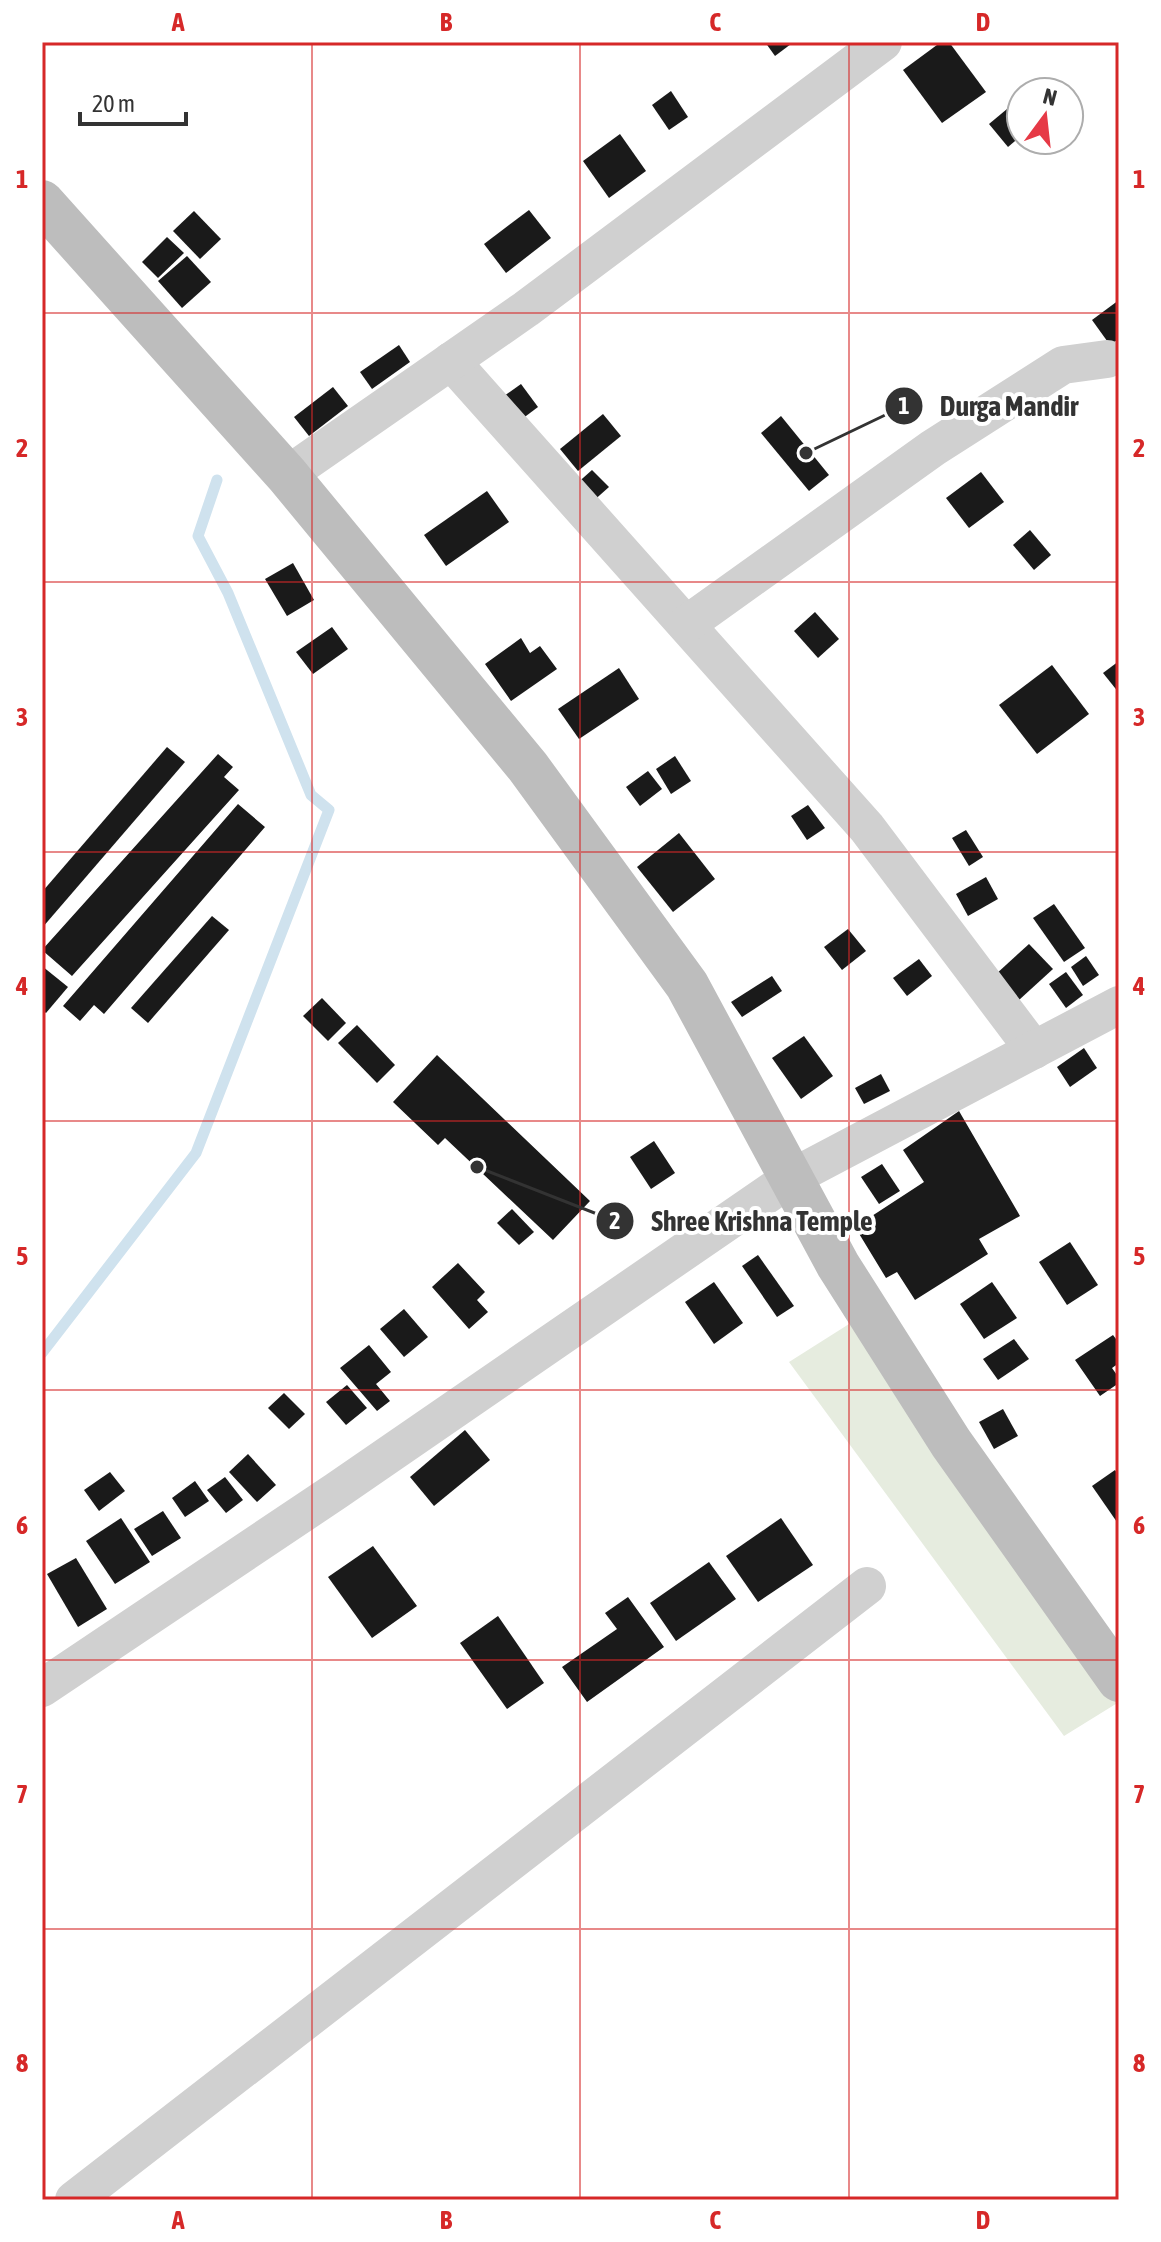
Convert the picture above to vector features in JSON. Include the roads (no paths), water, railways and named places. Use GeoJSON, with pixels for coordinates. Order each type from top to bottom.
{"type":"FeatureCollection","features":[{"type":"Feature","properties":{"kind":"main road"},"geometry":{"type":"LineString","coordinates":[[42,202],[287,475],[528,767],[687,985],[838,1265],[951,1443],[1119,1680]]}},
{"type":"Feature","properties":{"kind":"street"},"geometry":{"type":"LineString","coordinates":[[287,475],[526,309],[883,42]]}},
{"type":"Feature","properties":{"kind":"street"},"geometry":{"type":"LineString","coordinates":[[687,624],[970,424],[1063,365],[1107,359]]}},
{"type":"Feature","properties":{"kind":"street"},"geometry":{"type":"LineString","coordinates":[[451,361],[867,828],[1034,1050]]}},
{"type":"Feature","properties":{"kind":"street"},"geometry":{"type":"LineString","coordinates":[[42,1688],[336,1491],[791,1178],[1119,1005]]}},
{"type":"Feature","properties":{"kind":"street"},"geometry":{"type":"LineString","coordinates":[[74,2200],[867,1586]]}},
{"type":"Feature","properties":{"kind":"waterway"},"geometry":{"type":"LineString","coordinates":[[42,1353],[196,1153],[329,810],[311,795],[228,593],[198,536],[217,480]]}},
{"type":"Feature","properties":{"kind":"place","name":"Durga Mandir"},"geometry":{"type":"Point","coordinates":[806,453]}},
{"type":"Feature","properties":{"kind":"place","name":"Shree Krishna Temple"},"geometry":{"type":"Point","coordinates":[477,1167]}}]}
